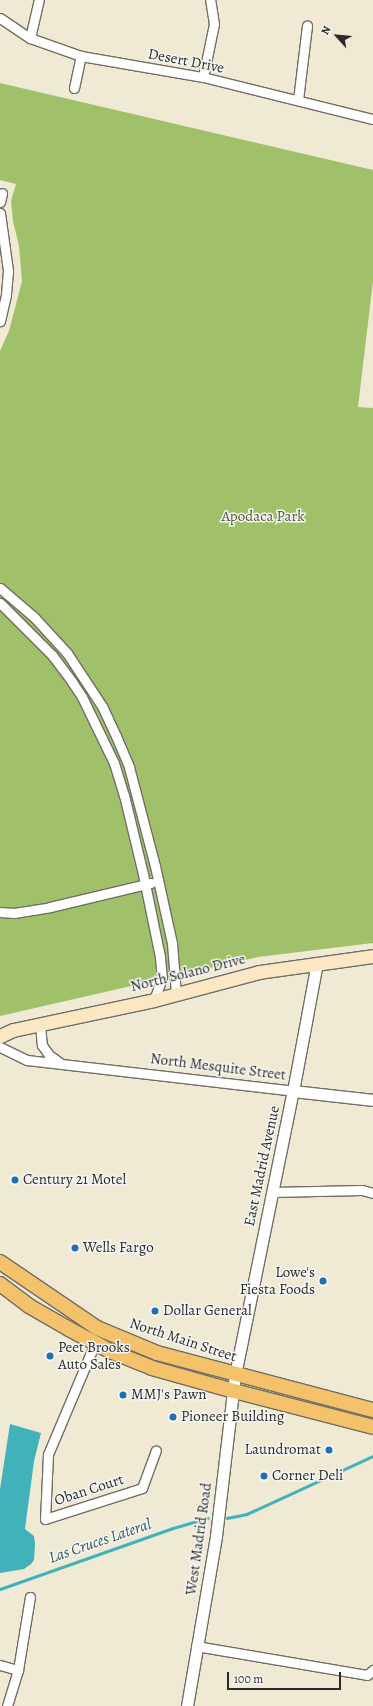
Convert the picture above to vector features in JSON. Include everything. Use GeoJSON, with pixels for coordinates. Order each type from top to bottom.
{"type":"FeatureCollection","features":[{"type":"Feature","properties":{"kind":"main road","name":"North Solano Drive"},"geometry":{"type":"LineString","coordinates":[[0,1036],[7,1031],[154,1000],[259,972],[373,956]]}},
{"type":"Feature","properties":{"kind":"main road","name":"North Main Street"},"geometry":{"type":"LineString","coordinates":[[0,1262],[97,1328],[157,1353],[370,1410]]}},
{"type":"Feature","properties":{"kind":"main road"},"geometry":{"type":"LineString","coordinates":[[0,1284],[29,1306],[95,1343],[110,1351],[152,1368],[234,1391],[368,1425],[370,1410]]}},
{"type":"Feature","properties":{"kind":"main road"},"geometry":{"type":"LineString","coordinates":[[95,1343],[97,1328]]}},
{"type":"Feature","properties":{"kind":"street"},"geometry":{"type":"LineString","coordinates":[[30,38],[39,0]]}},
{"type":"Feature","properties":{"kind":"street"},"geometry":{"type":"LineString","coordinates":[[203,77],[214,24],[210,0]]}},
{"type":"Feature","properties":{"kind":"street","name":"Desert Drive"},"geometry":{"type":"LineString","coordinates":[[0,18],[30,38],[81,56],[203,77],[373,119]]}},
{"type":"Feature","properties":{"kind":"street"},"geometry":{"type":"LineString","coordinates":[[298,100],[306,26]]}},
{"type":"Feature","properties":{"kind":"street"},"geometry":{"type":"LineString","coordinates":[[74,88],[81,56]]}},
{"type":"Feature","properties":{"kind":"street"},"geometry":{"type":"LineString","coordinates":[[0,213],[8,270],[6,295],[0,321]]}},
{"type":"Feature","properties":{"kind":"street"},"geometry":{"type":"LineString","coordinates":[[0,588],[22,607],[67,654],[102,706],[129,767],[172,943],[176,994]]}},
{"type":"Feature","properties":{"kind":"street"},"geometry":{"type":"LineString","coordinates":[[0,603],[52,655],[82,697],[114,762],[124,795],[146,885],[161,963],[162,978],[154,1000]]}},
{"type":"Feature","properties":{"kind":"street"},"geometry":{"type":"LineString","coordinates":[[14,616],[22,607]]}},
{"type":"Feature","properties":{"kind":"street"},"geometry":{"type":"LineString","coordinates":[[90,712],[102,706]]}},
{"type":"Feature","properties":{"kind":"street"},"geometry":{"type":"LineString","coordinates":[[0,912],[14,913],[50,907],[158,881]]}},
{"type":"Feature","properties":{"kind":"street","name":"East Madrid Avenue"},"geometry":{"type":"LineString","coordinates":[[235,1375],[293,1091],[317,963]]}},
{"type":"Feature","properties":{"kind":"street"},"geometry":{"type":"LineString","coordinates":[[40,1024],[42,1045],[49,1055],[60,1063]]}},
{"type":"Feature","properties":{"kind":"street","name":"North Mesquite Street"},"geometry":{"type":"LineString","coordinates":[[0,1047],[27,1060],[373,1100]]}},
{"type":"Feature","properties":{"kind":"street"},"geometry":{"type":"LineString","coordinates":[[272,1192],[362,1190],[373,1193]]}},
{"type":"Feature","properties":{"kind":"street","name":"Oban Court"},"geometry":{"type":"LineString","coordinates":[[95,1343],[48,1454],[44,1519],[142,1488],[156,1450]]}},
{"type":"Feature","properties":{"kind":"street","name":"West Madrid Road"},"geometry":{"type":"LineString","coordinates":[[187,1706],[196,1646],[216,1536],[235,1375]]}},
{"type":"Feature","properties":{"kind":"street"},"geometry":{"type":"LineString","coordinates":[[7,1706],[18,1670],[30,1597]]}},
{"type":"Feature","properties":{"kind":"street"},"geometry":{"type":"LineString","coordinates":[[196,1646],[367,1675],[373,1670]]}},
{"type":"Feature","properties":{"kind":"street"},"geometry":{"type":"LineString","coordinates":[[0,1665],[18,1670]]}},
{"type":"Feature","properties":{"kind":"green space","name":"Apodaca Park"},"geometry":{"type":"Polygon","coordinates":[[[0,83],[373,170],[373,281],[358,407],[373,408],[373,943],[258,957],[0,1016],[0,351],[9,331],[22,281],[19,246],[13,221],[11,201],[16,184],[0,180],[0,83]]]}},
{"type":"Feature","properties":{"kind":"water"},"geometry":{"type":"Polygon","coordinates":[[[10,1424],[41,1433],[34,1461],[25,1529],[34,1536],[34,1560],[24,1569],[0,1573],[0,1489],[10,1424]]]}},
{"type":"Feature","properties":{"kind":"waterway","name":"Las Cruces Lateral"},"geometry":{"type":"LineString","coordinates":[[227,1518],[247,1514],[373,1456]]}},
{"type":"Feature","properties":{"kind":"waterway","name":"Las Cruces Lateral"},"geometry":{"type":"LineString","coordinates":[[0,1589],[173,1528],[208,1518]]}},
{"type":"Feature","properties":{"kind":"place","name":"Century 21 Motel"},"geometry":{"type":"Point","coordinates":[15,1180]}},
{"type":"Feature","properties":{"kind":"place","name":"Wells Fargo"},"geometry":{"type":"Point","coordinates":[75,1248]}},
{"type":"Feature","properties":{"kind":"place","name":"Lowe's Fiesta Foods"},"geometry":{"type":"Point","coordinates":[323,1281]}},
{"type":"Feature","properties":{"kind":"place","name":"Dollar General"},"geometry":{"type":"Point","coordinates":[155,1311]}},
{"type":"Feature","properties":{"kind":"place","name":"Peet Brooks Auto Sales"},"geometry":{"type":"Point","coordinates":[50,1356]}},
{"type":"Feature","properties":{"kind":"place","name":"MMJ's Pawn"},"geometry":{"type":"Point","coordinates":[123,1395]}},
{"type":"Feature","properties":{"kind":"place","name":"Pioneer Building"},"geometry":{"type":"Point","coordinates":[173,1417]}},
{"type":"Feature","properties":{"kind":"place","name":"Laundromat"},"geometry":{"type":"Point","coordinates":[329,1450]}},
{"type":"Feature","properties":{"kind":"place","name":"Corner Deli"},"geometry":{"type":"Point","coordinates":[264,1476]}}]}
